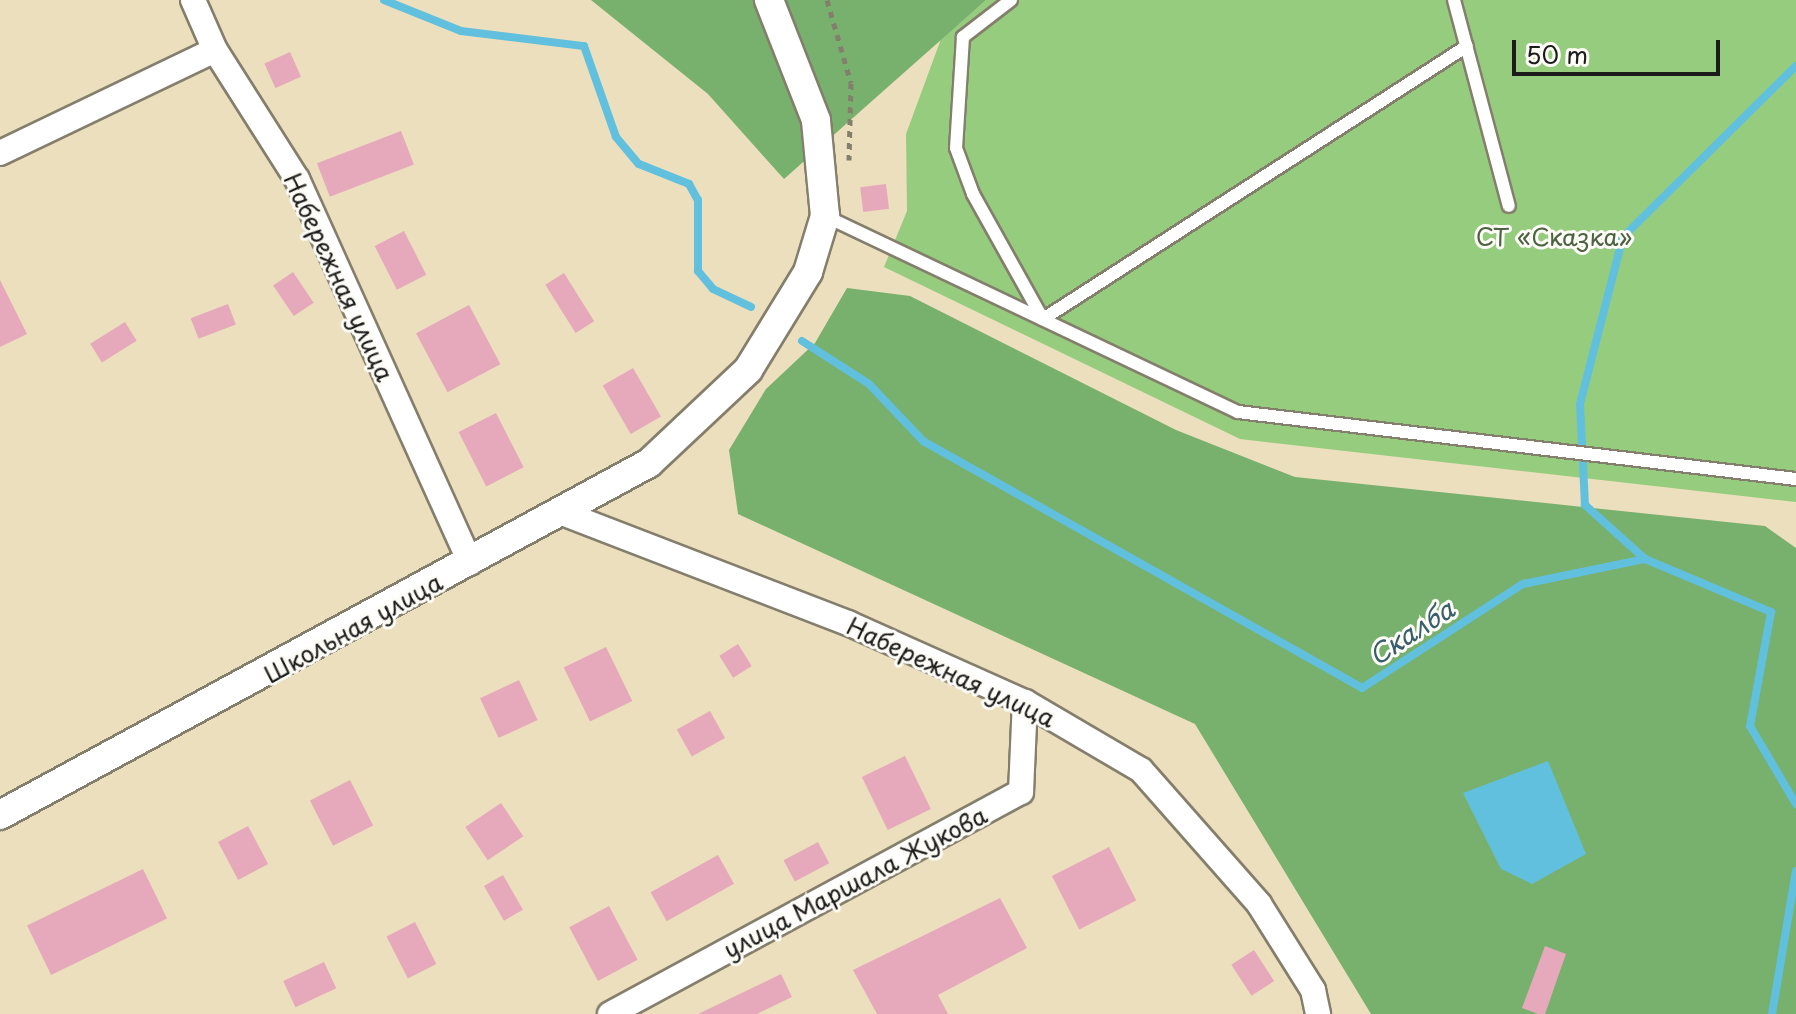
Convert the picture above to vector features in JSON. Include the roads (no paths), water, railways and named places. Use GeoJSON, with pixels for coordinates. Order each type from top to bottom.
{"type":"FeatureCollection","features":[{"type":"Feature","properties":{"kind":"street","name":"Набережная улица"},"geometry":{"type":"LineString","coordinates":[[193,0],[215,50],[297,179],[470,563]]}},
{"type":"Feature","properties":{"kind":"street"},"geometry":{"type":"LineString","coordinates":[[769,0],[816,120],[825,216]]}},
{"type":"Feature","properties":{"kind":"street"},"geometry":{"type":"LineString","coordinates":[[0,153],[215,50]]}},
{"type":"Feature","properties":{"kind":"street","name":"Школьная улица"},"geometry":{"type":"LineString","coordinates":[[0,815],[470,563],[649,463],[696,423],[780,326],[825,216]]}},
{"type":"Feature","properties":{"kind":"street","name":"Набережная улица"},"geometry":{"type":"LineString","coordinates":[[560,512],[848,623],[1025,702],[1141,770],[1259,904],[1313,990],[1318,1014]]}},
{"type":"Feature","properties":{"kind":"street","name":"улица Маршала Жукова"},"geometry":{"type":"LineString","coordinates":[[610,1014],[1021,792],[1025,702]]}},
{"type":"Feature","properties":{"kind":"lane"},"geometry":{"type":"LineString","coordinates":[[1011,0],[963,37],[956,148],[973,194],[1043,319]]}},
{"type":"Feature","properties":{"kind":"lane"},"geometry":{"type":"LineString","coordinates":[[1454,0],[1509,206]]}},
{"type":"Feature","properties":{"kind":"lane"},"geometry":{"type":"LineString","coordinates":[[1043,319],[1467,46]]}},
{"type":"Feature","properties":{"kind":"lane"},"geometry":{"type":"LineString","coordinates":[[825,216],[1238,412],[1796,479]]}},
{"type":"Feature","properties":{"kind":"water"},"geometry":{"type":"Polygon","coordinates":[[[1548,761],[1586,854],[1532,884],[1501,869],[1463,793],[1548,761]]]}},
{"type":"Feature","properties":{"kind":"waterway","name":"Скалба"},"geometry":{"type":"LineString","coordinates":[[384,0],[461,31],[584,46],[616,137],[639,164],[689,184],[698,200],[698,271],[713,289],[751,307]]}},
{"type":"Feature","properties":{"kind":"waterway"},"geometry":{"type":"LineString","coordinates":[[1645,559],[1585,505],[1580,404],[1623,237],[1796,66]]}},
{"type":"Feature","properties":{"kind":"waterway","name":"Скалба"},"geometry":{"type":"LineString","coordinates":[[802,341],[869,384],[923,441],[1362,688],[1523,584],[1645,559],[1771,612],[1750,726],[1796,804]]}},
{"type":"Feature","properties":{"kind":"waterway","name":"Скалба"},"geometry":{"type":"LineString","coordinates":[[1772,1014],[1796,871]]}},
{"type":"Feature","properties":{"kind":"park label","name":"СТ «Сказка»"},"geometry":{"type":"Point","coordinates":[1554,237]}}]}
